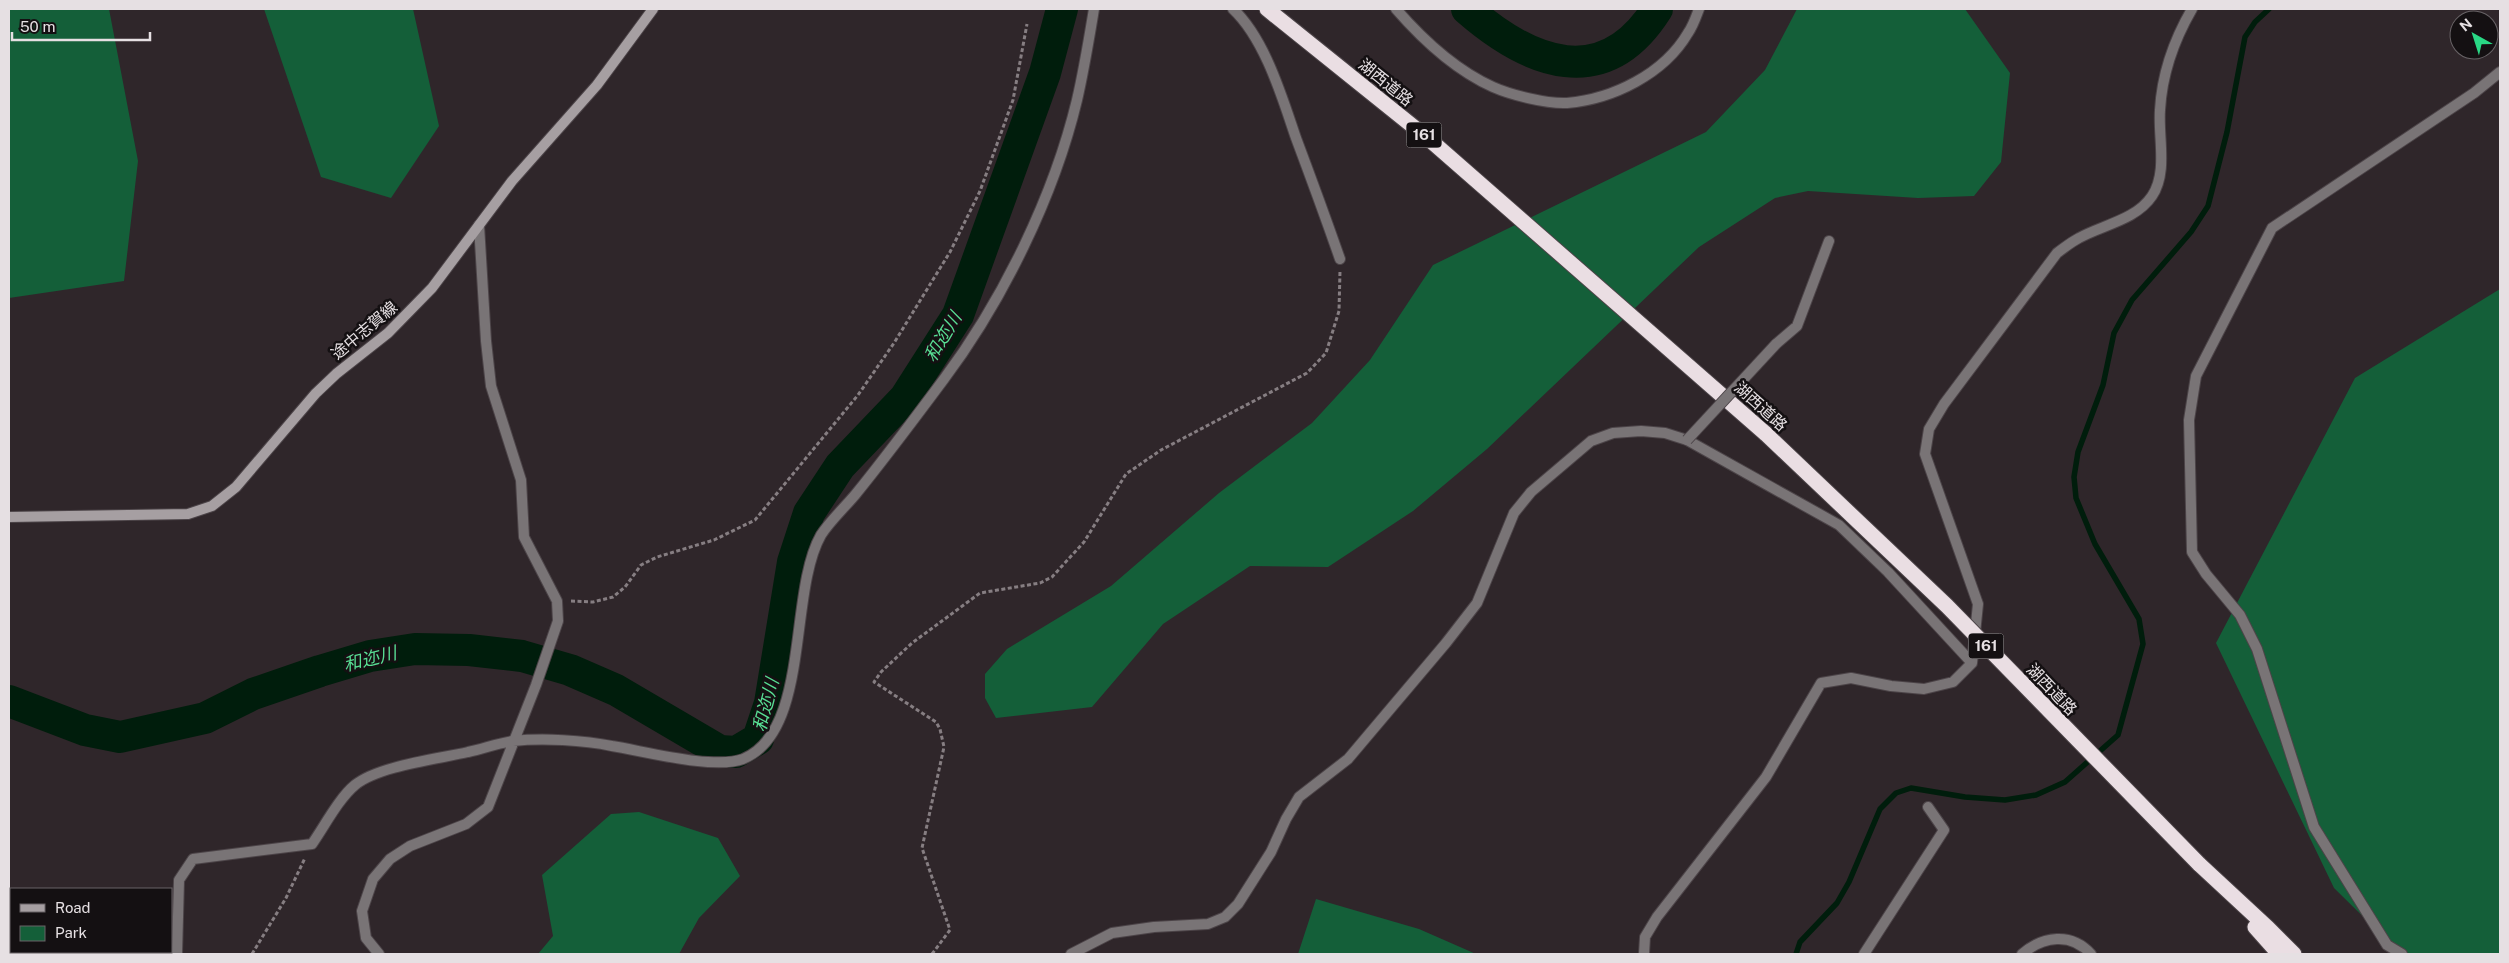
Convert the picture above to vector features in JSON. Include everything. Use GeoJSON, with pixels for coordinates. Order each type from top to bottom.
{"type":"FeatureCollection","features":[{"type":"Feature","properties":{"kind":"highway","name":"湖西道路"},"geometry":{"type":"LineString","coordinates":[[1267,9],[1430,140],[1577,266],[1766,434],[1947,606],[2199,864],[2279,954]]}},
{"type":"Feature","properties":{"kind":"highway","name":"湖西道路"},"geometry":{"type":"LineString","coordinates":[[2199,864],[2294,954]]}},
{"type":"Feature","properties":{"kind":"main road","name":"途中志賀線"},"geometry":{"type":"LineString","coordinates":[[9,517],[188,514],[212,506],[236,487],[322,387],[388,334],[432,288],[512,181],[597,85],[653,9]]}},
{"type":"Feature","properties":{"kind":"street"},"geometry":{"type":"LineString","coordinates":[[177,954],[179,880],[193,859],[312,844],[354,786],[368,777],[382,772],[514,741],[590,742],[694,760],[730,762],[744,758],[765,744],[782,717],[790,687],[804,589],[811,560],[822,534],[856,494],[946,376],[997,296],[1030,234],[1060,155],[1076,101],[1094,9]]}},
{"type":"Feature","properties":{"kind":"street"},"geometry":{"type":"LineString","coordinates":[[1233,9],[1258,45],[1278,88],[1340,259]]}},
{"type":"Feature","properties":{"kind":"street"},"geometry":{"type":"LineString","coordinates":[[1396,9],[1453,65],[1493,87],[1520,96],[1565,103],[1598,98],[1622,90],[1646,76],[1670,56],[1688,33],[1699,9]]}},
{"type":"Feature","properties":{"kind":"street"},"geometry":{"type":"LineString","coordinates":[[1644,954],[1645,937],[1656,917],[1766,777],[1821,683],[1852,678],[1891,686],[1924,689],[1953,682],[1972,663],[1978,604],[1926,454],[1928,429],[1944,404],[2057,253],[2080,238],[2128,216],[2151,197],[2160,176],[2160,110],[2165,74],[2173,44],[2192,9]]}},
{"type":"Feature","properties":{"kind":"street"},"geometry":{"type":"LineString","coordinates":[[2402,954],[2387,945],[2314,827],[2257,650],[2240,615],[2206,574],[2192,552],[2189,420],[2196,376],[2272,228],[2474,93],[2500,72]]}},
{"type":"Feature","properties":{"kind":"street"},"geometry":{"type":"LineString","coordinates":[[379,954],[366,938],[362,911],[373,879],[390,859],[410,846],[466,824],[488,807],[536,685],[558,622],[558,601],[524,537],[521,480],[491,386],[486,341],[479,225]]}},
{"type":"Feature","properties":{"kind":"street"},"geometry":{"type":"LineString","coordinates":[[1687,440],[1776,344],[1797,326],[1829,241]]}},
{"type":"Feature","properties":{"kind":"street"},"geometry":{"type":"LineString","coordinates":[[1071,954],[1112,933],[1154,927],[1208,924],[1225,916],[1238,904],[1271,852],[1299,797],[1348,759],[1446,643],[1477,603],[1514,513],[1532,492],[1591,441],[1613,433],[1641,431],[1666,433],[1687,440],[1839,525],[1888,572],[1972,663]]}},
{"type":"Feature","properties":{"kind":"street"},"geometry":{"type":"LineString","coordinates":[[1864,954],[1944,830],[1928,807]]}},
{"type":"Feature","properties":{"kind":"street"},"geometry":{"type":"LineString","coordinates":[[2022,954],[2044,940],[2065,938],[2085,948],[2091,954]]}},
{"type":"Feature","properties":{"kind":"path"},"geometry":{"type":"LineString","coordinates":[[558,601],[593,602],[612,597],[625,587],[641,565],[657,557],[714,540],[755,520],[852,402],[894,343],[950,252],[980,191],[1013,100],[1027,24]]}},
{"type":"Feature","properties":{"kind":"path"},"geometry":{"type":"LineString","coordinates":[[932,954],[950,930],[922,848],[944,747],[940,729],[936,722],[874,682],[881,672],[912,643],[980,593],[1040,583],[1052,577],[1084,542],[1126,474],[1161,450],[1307,373],[1326,353],[1339,311],[1340,259]]}},
{"type":"Feature","properties":{"kind":"path"},"geometry":{"type":"LineString","coordinates":[[252,954],[286,898],[312,844]]}},
{"type":"Feature","properties":{"kind":"green space"},"geometry":{"type":"Polygon","coordinates":[[[9,9],[109,9],[138,161],[124,281],[9,298],[9,9]]]}},
{"type":"Feature","properties":{"kind":"green space"},"geometry":{"type":"Polygon","coordinates":[[[264,9],[413,9],[439,126],[391,198],[321,177],[264,9]]]}},
{"type":"Feature","properties":{"kind":"green space"},"geometry":{"type":"Polygon","coordinates":[[[1797,9],[1965,9],[2010,73],[2001,162],[1974,196],[1918,198],[1808,191],[1775,198],[1699,247],[1487,449],[1413,511],[1328,567],[1250,566],[1163,624],[1092,707],[996,718],[985,698],[985,674],[1007,649],[1111,586],[1219,493],[1312,423],[1370,360],[1433,265],[1706,132],[1765,70],[1797,9]]]}},
{"type":"Feature","properties":{"kind":"green space"},"geometry":{"type":"Polygon","coordinates":[[[2500,289],[2500,954],[2401,954],[2334,888],[2216,643],[2355,378],[2500,289]]]}},
{"type":"Feature","properties":{"kind":"green space"},"geometry":{"type":"Polygon","coordinates":[[[639,812],[718,838],[740,876],[699,918],[679,954],[538,954],[553,936],[542,875],[611,814],[639,812]]]}},
{"type":"Feature","properties":{"kind":"green space"},"geometry":{"type":"Polygon","coordinates":[[[1316,899],[1419,929],[1476,954],[1298,954],[1316,899]]]}},
{"type":"Feature","properties":{"kind":"waterway","name":"和迩川"},"geometry":{"type":"LineString","coordinates":[[9,701],[85,730],[120,737],[205,718],[253,694],[370,656],[415,649],[469,650],[522,656],[570,670],[616,690],[720,751],[736,752],[758,739],[770,703],[793,562],[809,513],[840,466],[905,398],[958,315],[1045,73],[1062,9]]}},
{"type":"Feature","properties":{"kind":"waterway","name":"和迩川"},"geometry":{"type":"LineString","coordinates":[[1467,9],[1491,28],[1516,44],[1541,55],[1566,61],[1590,60],[1614,52],[1636,35],[1657,9]]}},
{"type":"Feature","properties":{"kind":"waterway"},"geometry":{"type":"LineString","coordinates":[[1796,954],[1800,942],[1837,903],[1849,882],[1880,809],[1896,793],[1911,788],[1965,797],[2005,800],[2036,795],[2065,782],[2118,735],[2143,644],[2139,619],[2095,544],[2076,498],[2074,477],[2078,452],[2103,385],[2114,333],[2132,300],[2191,232],[2208,206],[2227,132],[2245,37],[2255,22],[2269,9]]}}]}
